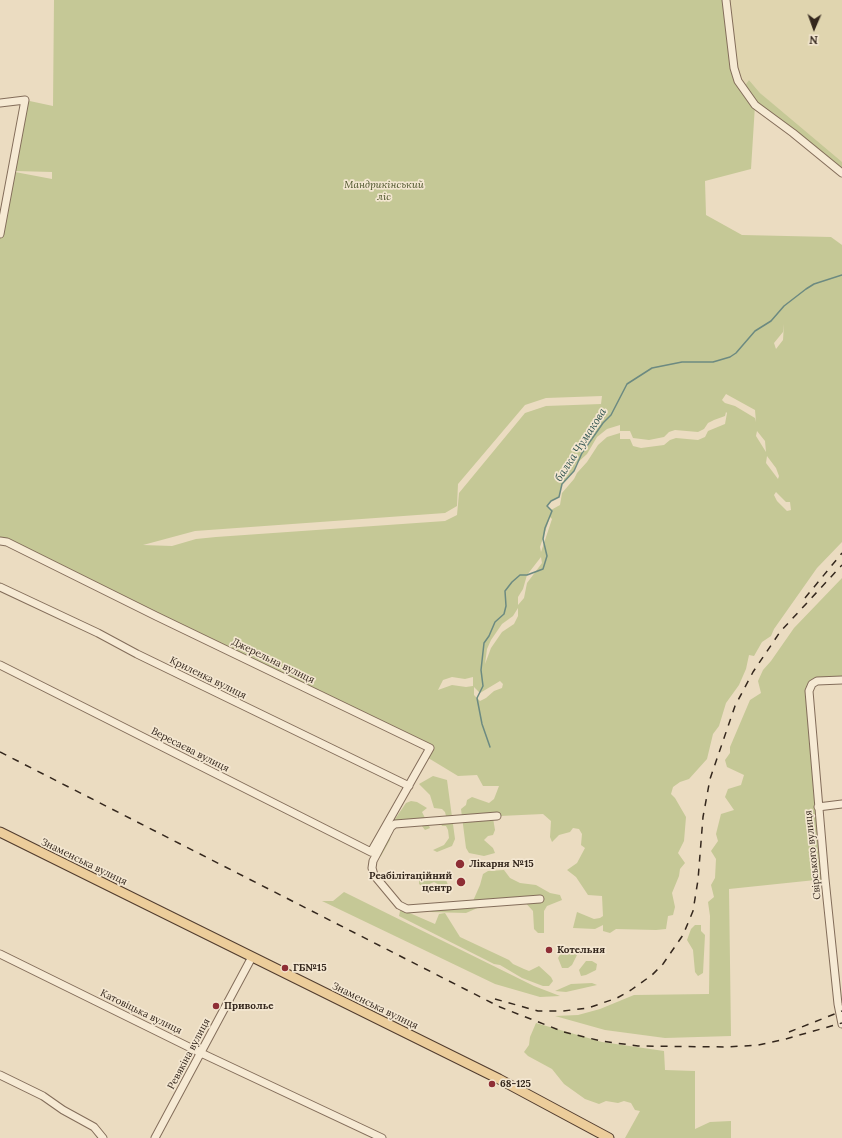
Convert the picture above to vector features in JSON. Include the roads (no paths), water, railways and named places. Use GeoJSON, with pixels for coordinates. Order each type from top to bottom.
{"type":"FeatureCollection","features":[{"type":"Feature","properties":{"kind":"main road","name":"Знаменська вулиця"},"geometry":{"type":"LineString","coordinates":[[0,832],[499,1079],[609,1138]]}},
{"type":"Feature","properties":{"kind":"street"},"geometry":{"type":"LineString","coordinates":[[726,0],[734,68],[738,81],[748,96],[755,105],[794,133],[842,173]]}},
{"type":"Feature","properties":{"kind":"street"},"geometry":{"type":"LineString","coordinates":[[0,103],[25,100],[0,234]]}},
{"type":"Feature","properties":{"kind":"street","name":"Джерельна вулиця"},"geometry":{"type":"LineString","coordinates":[[0,541],[7,542],[156,616],[430,748],[371,852]]}},
{"type":"Feature","properties":{"kind":"street","name":"Криленка вулиця"},"geometry":{"type":"LineString","coordinates":[[0,587],[98,633],[137,654],[408,786]]}},
{"type":"Feature","properties":{"kind":"street","name":"Вересаєва вулиця"},"geometry":{"type":"LineString","coordinates":[[0,665],[371,852]]}},
{"type":"Feature","properties":{"kind":"street","name":"Свірського вулиця"},"geometry":{"type":"LineString","coordinates":[[842,680],[817,681],[812,684],[809,691],[818,807],[838,1004],[842,1024]]}},
{"type":"Feature","properties":{"kind":"street"},"geometry":{"type":"LineString","coordinates":[[818,807],[842,804]]}},
{"type":"Feature","properties":{"kind":"street"},"geometry":{"type":"LineString","coordinates":[[396,810],[396,824]]}},
{"type":"Feature","properties":{"kind":"street"},"geometry":{"type":"LineString","coordinates":[[498,816],[396,824],[391,827],[372,861],[374,875],[399,905],[407,908],[540,899]]}},
{"type":"Feature","properties":{"kind":"street","name":"Катовіцька вулиця"},"geometry":{"type":"LineString","coordinates":[[0,954],[201,1053],[382,1138]]}},
{"type":"Feature","properties":{"kind":"street","name":"Ревякіна вулиця"},"geometry":{"type":"LineString","coordinates":[[155,1138],[252,957]]}},
{"type":"Feature","properties":{"kind":"street"},"geometry":{"type":"LineString","coordinates":[[0,1076],[43,1096],[63,1110],[94,1127],[103,1138]]}},
{"type":"Feature","properties":{"kind":"waterway","name":"балка Чумакова"},"geometry":{"type":"LineString","coordinates":[[490,747],[482,724],[477,698],[483,686],[481,670],[484,643],[495,622],[504,614],[506,606],[505,591],[512,582],[520,575],[527,575],[543,569],[547,556],[543,539],[545,528],[552,511],[547,506],[551,501],[559,497],[562,484],[574,471],[582,453],[603,423],[611,415],[627,384],[652,368],[682,362],[713,362],[730,357],[736,353],[755,331],[771,321],[784,306],[806,289],[814,284],[842,275]]}},
{"type":"Feature","properties":{"kind":"railway"},"geometry":{"type":"LineString","coordinates":[[805,598],[842,553]]}},
{"type":"Feature","properties":{"kind":"railway"},"geometry":{"type":"LineString","coordinates":[[495,999],[538,1011],[563,1011],[588,1008],[617,998],[631,990],[652,975],[663,964],[683,935],[693,911],[698,880],[703,817],[710,779],[735,706],[753,672],[780,632],[842,565]]}},
{"type":"Feature","properties":{"kind":"railway"},"geometry":{"type":"LineString","coordinates":[[0,752],[500,1007],[564,1032],[601,1041],[638,1046],[728,1047],[758,1045],[782,1040],[842,1023]]}},
{"type":"Feature","properties":{"kind":"railway"},"geometry":{"type":"LineString","coordinates":[[789,1032],[842,1011]]}},
{"type":"Feature","properties":{"kind":"place","name":"Лікарня №15"},"geometry":{"type":"Point","coordinates":[460,864]}},
{"type":"Feature","properties":{"kind":"place","name":"Реабілітаційний центр"},"geometry":{"type":"Point","coordinates":[461,882]}},
{"type":"Feature","properties":{"kind":"place","name":"Котельня"},"geometry":{"type":"Point","coordinates":[549,950]}},
{"type":"Feature","properties":{"kind":"place","name":"ГБ№15"},"geometry":{"type":"Point","coordinates":[285,968]}},
{"type":"Feature","properties":{"kind":"place","name":"Приволье"},"geometry":{"type":"Point","coordinates":[216,1006]}},
{"type":"Feature","properties":{"kind":"place","name":"68-125"},"geometry":{"type":"Point","coordinates":[492,1084]}},
{"type":"Feature","properties":{"kind":"park label","name":"Мандрикінський ліс"},"geometry":{"type":"Point","coordinates":[384,190]}}]}
